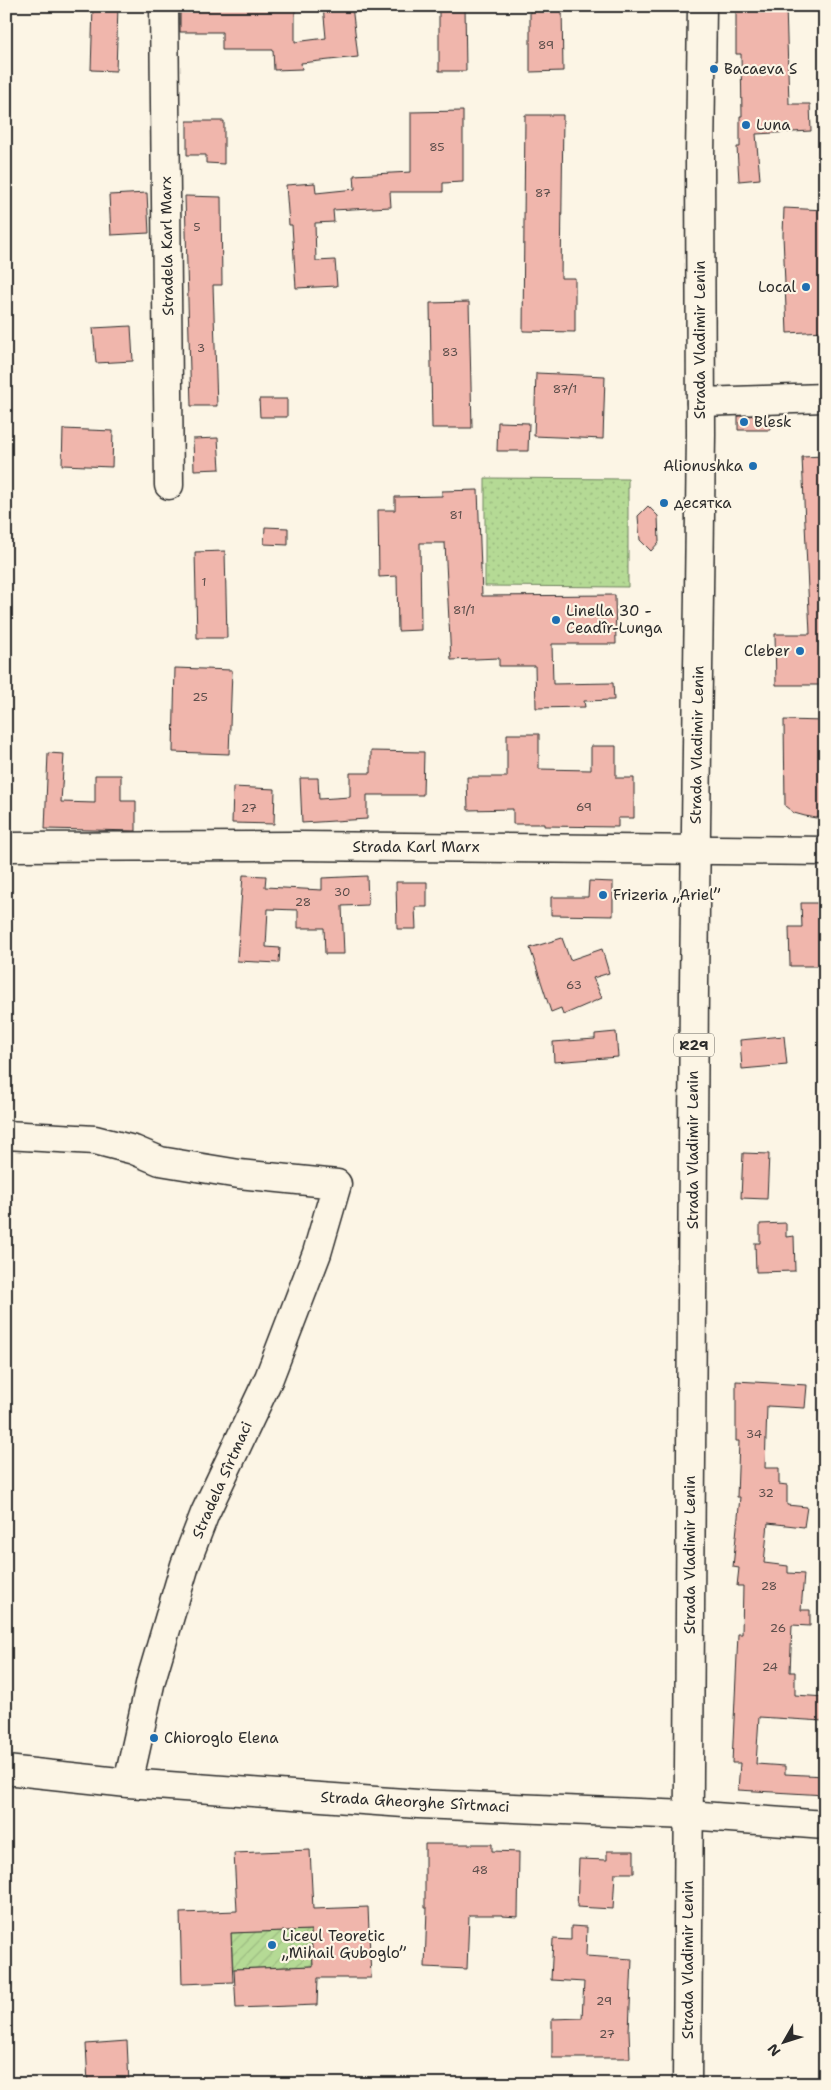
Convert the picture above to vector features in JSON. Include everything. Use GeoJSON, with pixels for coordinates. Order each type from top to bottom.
{"type":"FeatureCollection","features":[{"type":"Feature","properties":{"kind":"street","name":"Stradela Karl Marx"},"geometry":{"type":"LineString","coordinates":[[164,6],[169,485]]}},
{"type":"Feature","properties":{"kind":"street","name":"Strada Vladimir Lenin"},"geometry":{"type":"LineString","coordinates":[[687,2084],[701,402],[700,160],[702,6]]}},
{"type":"Feature","properties":{"kind":"street"},"geometry":{"type":"LineString","coordinates":[[701,402],[825,398]]}},
{"type":"Feature","properties":{"kind":"street","name":"Strada Karl Marx"},"geometry":{"type":"LineString","coordinates":[[6,847],[825,851]]}},
{"type":"Feature","properties":{"kind":"street","name":"Stradela Sîrtmaci"},"geometry":{"type":"LineString","coordinates":[[6,1135],[95,1140],[134,1150],[160,1161],[239,1174],[337,1184],[317,1253],[269,1378],[205,1513],[185,1565],[151,1680],[128,1784]]}},
{"type":"Feature","properties":{"kind":"street","name":"Strada Gheorghe Sîrtmaci"},"geometry":{"type":"LineString","coordinates":[[6,1770],[128,1784],[418,1804],[688,1815],[825,1825]]}},
{"type":"Feature","properties":{"kind":"green space"},"geometry":{"type":"Polygon","coordinates":[[[485,478],[628,479],[628,587],[485,586],[485,478]]]}},
{"type":"Feature","properties":{"kind":"green space"},"geometry":{"type":"Polygon","coordinates":[[[311,1930],[313,1966],[233,1969],[231,1933],[311,1930]]]}},
{"type":"Feature","properties":{"kind":"building"},"geometry":{"type":"Polygon","coordinates":[[[93,6],[118,6],[116,71],[91,70],[93,6]]]}},
{"type":"Feature","properties":{"kind":"building"},"geometry":{"type":"Polygon","coordinates":[[[180,6],[295,6],[295,42],[326,38],[323,6],[352,6],[358,57],[301,63],[302,69],[274,70],[273,50],[222,50],[222,32],[180,32],[180,6]]]}},
{"type":"Feature","properties":{"kind":"building"},"geometry":{"type":"Polygon","coordinates":[[[439,6],[465,6],[466,71],[439,71],[439,6]]]}},
{"type":"Feature","properties":{"kind":"building"},"geometry":{"type":"Polygon","coordinates":[[[530,6],[562,6],[563,71],[530,72],[530,6]]]}},
{"type":"Feature","properties":{"kind":"building"},"geometry":{"type":"Polygon","coordinates":[[[736,6],[786,6],[789,104],[810,104],[811,131],[756,134],[760,179],[739,181],[737,147],[740,147],[740,116],[742,116],[741,54],[736,54],[736,6]]]}},
{"type":"Feature","properties":{"kind":"building"},"geometry":{"type":"Polygon","coordinates":[[[463,111],[463,182],[443,183],[443,192],[390,192],[391,207],[333,210],[334,222],[315,223],[316,261],[335,260],[337,286],[296,288],[292,225],[289,225],[286,185],[315,183],[316,193],[355,189],[354,175],[411,172],[411,112],[463,111]]]}},
{"type":"Feature","properties":{"kind":"building"},"geometry":{"type":"Polygon","coordinates":[[[525,115],[563,115],[561,278],[575,278],[575,332],[523,331],[525,115]]]}},
{"type":"Feature","properties":{"kind":"building"},"geometry":{"type":"Polygon","coordinates":[[[187,121],[224,121],[224,164],[206,163],[206,155],[187,155],[187,121]]]}},
{"type":"Feature","properties":{"kind":"building"},"geometry":{"type":"Polygon","coordinates":[[[147,193],[149,233],[111,235],[109,195],[147,193]]]}},
{"type":"Feature","properties":{"kind":"building"},"geometry":{"type":"Polygon","coordinates":[[[185,196],[221,197],[222,285],[213,285],[217,406],[191,406],[185,196]]]}},
{"type":"Feature","properties":{"kind":"building"},"geometry":{"type":"Polygon","coordinates":[[[784,208],[825,210],[825,331],[787,333],[783,235],[784,208]]]}},
{"type":"Feature","properties":{"kind":"building"},"geometry":{"type":"Polygon","coordinates":[[[469,302],[472,428],[432,428],[430,303],[469,302]]]}},
{"type":"Feature","properties":{"kind":"building"},"geometry":{"type":"Polygon","coordinates":[[[131,326],[133,361],[96,363],[93,328],[131,326]]]}},
{"type":"Feature","properties":{"kind":"building"},"geometry":{"type":"Polygon","coordinates":[[[536,373],[605,376],[603,439],[534,436],[536,373]]]}},
{"type":"Feature","properties":{"kind":"building"},"geometry":{"type":"Polygon","coordinates":[[[259,399],[287,399],[287,417],[260,417],[259,399]]]}},
{"type":"Feature","properties":{"kind":"building"},"geometry":{"type":"Polygon","coordinates":[[[769,415],[770,430],[738,430],[738,416],[769,415]]]}},
{"type":"Feature","properties":{"kind":"building"},"geometry":{"type":"Polygon","coordinates":[[[498,422],[529,423],[528,451],[497,451],[498,422]]]}},
{"type":"Feature","properties":{"kind":"building"},"geometry":{"type":"Polygon","coordinates":[[[63,429],[113,431],[112,467],[62,465],[63,429]]]}},
{"type":"Feature","properties":{"kind":"building"},"geometry":{"type":"Polygon","coordinates":[[[218,438],[220,469],[194,470],[193,439],[218,438]]]}},
{"type":"Feature","properties":{"kind":"building"},"geometry":{"type":"Polygon","coordinates":[[[825,456],[825,685],[776,685],[775,634],[810,634],[802,457],[825,456]]]}},
{"type":"Feature","properties":{"kind":"building"},"geometry":{"type":"Polygon","coordinates":[[[478,490],[482,596],[615,595],[616,644],[552,644],[553,684],[613,683],[614,700],[584,701],[585,707],[536,708],[535,666],[499,666],[499,658],[451,660],[445,543],[420,543],[421,630],[398,631],[397,576],[379,577],[378,510],[395,510],[395,497],[442,496],[442,491],[478,490]]]}},
{"type":"Feature","properties":{"kind":"building"},"geometry":{"type":"Polygon","coordinates":[[[648,506],[658,516],[659,542],[651,551],[640,540],[638,516],[648,506]]]}},
{"type":"Feature","properties":{"kind":"building"},"geometry":{"type":"Polygon","coordinates":[[[265,527],[288,528],[288,545],[264,544],[265,527]]]}},
{"type":"Feature","properties":{"kind":"building"},"geometry":{"type":"Polygon","coordinates":[[[225,551],[227,638],[197,638],[195,552],[225,551]]]}},
{"type":"Feature","properties":{"kind":"building"},"geometry":{"type":"Polygon","coordinates":[[[175,668],[232,670],[229,754],[173,752],[175,668]]]}},
{"type":"Feature","properties":{"kind":"building"},"geometry":{"type":"Polygon","coordinates":[[[784,720],[825,721],[825,815],[816,818],[805,816],[794,813],[785,806],[784,720]]]}},
{"type":"Feature","properties":{"kind":"building"},"geometry":{"type":"Polygon","coordinates":[[[507,734],[539,734],[539,769],[591,770],[591,746],[616,746],[616,778],[634,778],[634,818],[618,818],[618,827],[544,826],[544,824],[513,824],[513,809],[468,810],[467,777],[507,777],[507,734]]]}},
{"type":"Feature","properties":{"kind":"building"},"geometry":{"type":"Polygon","coordinates":[[[371,751],[424,752],[423,795],[367,795],[367,819],[302,823],[300,778],[318,778],[319,799],[350,797],[350,773],[371,773],[371,751]]]}},
{"type":"Feature","properties":{"kind":"building"},"geometry":{"type":"Polygon","coordinates":[[[48,753],[64,754],[61,802],[95,803],[95,775],[121,775],[121,801],[136,801],[136,831],[45,829],[48,753]]]}},
{"type":"Feature","properties":{"kind":"building"},"geometry":{"type":"Polygon","coordinates":[[[233,787],[275,789],[274,824],[232,823],[233,787]]]}},
{"type":"Feature","properties":{"kind":"building"},"geometry":{"type":"Polygon","coordinates":[[[243,875],[266,876],[265,887],[322,890],[322,878],[367,876],[368,905],[342,906],[344,954],[325,954],[324,928],[298,928],[298,910],[268,909],[266,947],[280,948],[279,963],[237,961],[243,875]]]}},
{"type":"Feature","properties":{"kind":"building"},"geometry":{"type":"Polygon","coordinates":[[[589,881],[613,882],[613,916],[551,915],[551,897],[588,897],[589,881]]]}},
{"type":"Feature","properties":{"kind":"building"},"geometry":{"type":"Polygon","coordinates":[[[396,882],[427,882],[427,907],[415,907],[416,929],[397,929],[396,882]]]}},
{"type":"Feature","properties":{"kind":"building"},"geometry":{"type":"Polygon","coordinates":[[[801,903],[824,903],[825,966],[790,966],[789,927],[802,927],[801,903]]]}},
{"type":"Feature","properties":{"kind":"building"},"geometry":{"type":"Polygon","coordinates":[[[562,938],[570,960],[602,949],[609,973],[593,978],[602,998],[563,1015],[561,1008],[551,1012],[530,948],[562,938]]]}},
{"type":"Feature","properties":{"kind":"building"},"geometry":{"type":"Polygon","coordinates":[[[616,1032],[618,1057],[554,1062],[553,1042],[595,1039],[595,1034],[616,1032]]]}},
{"type":"Feature","properties":{"kind":"building"},"geometry":{"type":"Polygon","coordinates":[[[784,1036],[787,1065],[742,1069],[740,1040],[784,1036]]]}},
{"type":"Feature","properties":{"kind":"building"},"geometry":{"type":"Polygon","coordinates":[[[743,1153],[769,1154],[767,1199],[741,1198],[743,1153]]]}},
{"type":"Feature","properties":{"kind":"building"},"geometry":{"type":"Polygon","coordinates":[[[786,1223],[786,1237],[794,1236],[795,1271],[756,1272],[755,1243],[760,1243],[760,1224],[786,1223]]]}},
{"type":"Feature","properties":{"kind":"building"},"geometry":{"type":"Polygon","coordinates":[[[736,1381],[807,1385],[805,1408],[767,1406],[765,1468],[779,1468],[779,1484],[787,1485],[787,1505],[807,1507],[804,1527],[768,1523],[764,1563],[788,1566],[788,1573],[804,1574],[801,1610],[810,1610],[810,1626],[792,1625],[790,1672],[795,1672],[795,1695],[825,1697],[823,1721],[759,1717],[756,1764],[785,1766],[785,1774],[825,1776],[825,1795],[738,1790],[740,1763],[732,1763],[738,1634],[742,1634],[743,1586],[737,1586],[739,1568],[733,1567],[740,1497],[737,1497],[739,1441],[736,1441],[736,1381]]]}},
{"type":"Feature","properties":{"kind":"building"},"geometry":{"type":"Polygon","coordinates":[[[425,1844],[492,1844],[492,1851],[519,1852],[518,1917],[469,1915],[467,1969],[425,1967],[427,1908],[425,1908],[425,1844]]]}},
{"type":"Feature","properties":{"kind":"building"},"geometry":{"type":"Polygon","coordinates":[[[310,1850],[313,1909],[368,1907],[371,1978],[318,1978],[317,2005],[236,2008],[234,1969],[313,1966],[311,1930],[231,1933],[233,1982],[182,1984],[180,1913],[237,1911],[234,1853],[310,1850]]]}},
{"type":"Feature","properties":{"kind":"building"},"geometry":{"type":"Polygon","coordinates":[[[607,1851],[634,1851],[634,1873],[615,1873],[613,1909],[577,1907],[579,1859],[607,1860],[607,1851]]]}},
{"type":"Feature","properties":{"kind":"building"},"geometry":{"type":"Polygon","coordinates":[[[571,1926],[587,1927],[586,1956],[632,1959],[629,2031],[630,2058],[552,2058],[552,2019],[582,2018],[584,1982],[551,1980],[553,1939],[571,1940],[571,1926]]]}},
{"type":"Feature","properties":{"kind":"building"},"geometry":{"type":"Polygon","coordinates":[[[127,2041],[129,2084],[88,2084],[86,2044],[127,2041]]]}},
{"type":"Feature","properties":{"kind":"place","name":"Bacaeva S"},"geometry":{"type":"Point","coordinates":[714,69]}},
{"type":"Feature","properties":{"kind":"place","name":"Luna"},"geometry":{"type":"Point","coordinates":[746,125]}},
{"type":"Feature","properties":{"kind":"place","name":"Local"},"geometry":{"type":"Point","coordinates":[806,287]}},
{"type":"Feature","properties":{"kind":"place","name":"Blesk"},"geometry":{"type":"Point","coordinates":[744,422]}},
{"type":"Feature","properties":{"kind":"place","name":"Alionushka"},"geometry":{"type":"Point","coordinates":[753,466]}},
{"type":"Feature","properties":{"kind":"place","name":"десятка"},"geometry":{"type":"Point","coordinates":[664,503]}},
{"type":"Feature","properties":{"kind":"place","name":"Linella 30 - Ceadîr-Lunga"},"geometry":{"type":"Point","coordinates":[556,620]}},
{"type":"Feature","properties":{"kind":"place","name":"Cleber"},"geometry":{"type":"Point","coordinates":[800,651]}},
{"type":"Feature","properties":{"kind":"place","name":"Frizeria „Ariel”"},"geometry":{"type":"Point","coordinates":[603,895]}},
{"type":"Feature","properties":{"kind":"place","name":"Chioroglo Elena"},"geometry":{"type":"Point","coordinates":[154,1738]}},
{"type":"Feature","properties":{"kind":"place","name":"Liceul Teoretic „Mihail Guboglo”"},"geometry":{"type":"Point","coordinates":[272,1945]}}]}
